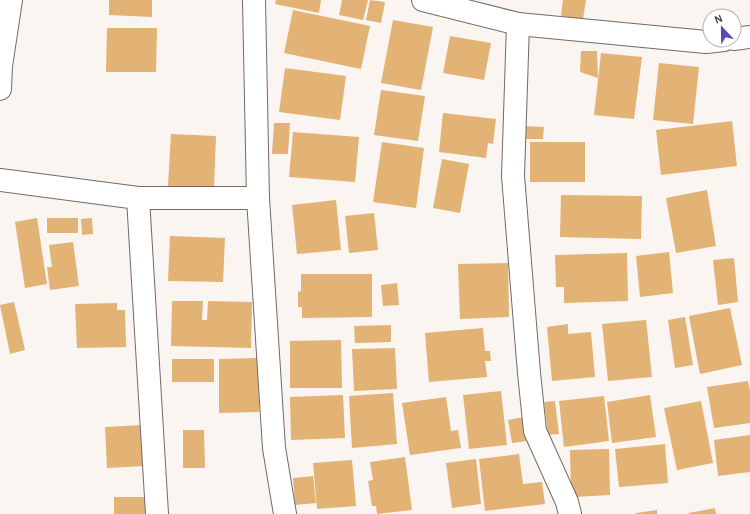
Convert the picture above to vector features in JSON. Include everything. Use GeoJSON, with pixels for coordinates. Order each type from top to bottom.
{"type":"FeatureCollection","features":[{"type":"Feature","properties":{"kind":"street"},"geometry":{"type":"LineString","coordinates":[[0,89],[1,66],[11,0]]}},
{"type":"Feature","properties":{"kind":"street"},"geometry":{"type":"LineString","coordinates":[[254,0],[258,198],[274,448],[285,514]]}},
{"type":"Feature","properties":{"kind":"street"},"geometry":{"type":"LineString","coordinates":[[423,0],[472,6],[518,24],[702,42]]}},
{"type":"Feature","properties":{"kind":"street"},"geometry":{"type":"LineString","coordinates":[[518,24],[513,176],[535,431],[567,502],[570,514]]}},
{"type":"Feature","properties":{"kind":"street"},"geometry":{"type":"LineString","coordinates":[[0,180],[138,198],[258,198]]}},
{"type":"Feature","properties":{"kind":"street"},"geometry":{"type":"LineString","coordinates":[[138,198],[156,514]]}},
{"type":"Feature","properties":{"kind":"building"},"geometry":{"type":"Polygon","coordinates":[[[109,0],[152,0],[152,17],[109,15],[109,0]]]}},
{"type":"Feature","properties":{"kind":"building"},"geometry":{"type":"Polygon","coordinates":[[[276,0],[321,0],[319,13],[275,4],[276,0]]]}},
{"type":"Feature","properties":{"kind":"building"},"geometry":{"type":"Polygon","coordinates":[[[342,0],[368,0],[363,20],[339,15],[342,0]]]}},
{"type":"Feature","properties":{"kind":"building"},"geometry":{"type":"Polygon","coordinates":[[[370,0],[385,2],[381,23],[366,20],[370,0]]]}},
{"type":"Feature","properties":{"kind":"building"},"geometry":{"type":"Polygon","coordinates":[[[563,0],[586,0],[583,19],[561,16],[563,0]]]}},
{"type":"Feature","properties":{"kind":"building"},"geometry":{"type":"Polygon","coordinates":[[[293,10],[370,26],[361,69],[284,53],[293,10]]]}},
{"type":"Feature","properties":{"kind":"building"},"geometry":{"type":"Polygon","coordinates":[[[393,20],[433,27],[421,90],[381,83],[393,20]]]}},
{"type":"Feature","properties":{"kind":"building"},"geometry":{"type":"Polygon","coordinates":[[[107,28],[157,28],[156,72],[106,72],[107,28]]]}},
{"type":"Feature","properties":{"kind":"building"},"geometry":{"type":"Polygon","coordinates":[[[450,36],[491,43],[484,80],[443,73],[450,36]]]}},
{"type":"Feature","properties":{"kind":"building"},"geometry":{"type":"Polygon","coordinates":[[[581,51],[597,51],[598,78],[580,72],[581,51]]]}},
{"type":"Feature","properties":{"kind":"building"},"geometry":{"type":"Polygon","coordinates":[[[601,53],[642,57],[634,119],[594,115],[601,53]]]}},
{"type":"Feature","properties":{"kind":"building"},"geometry":{"type":"Polygon","coordinates":[[[659,63],[699,67],[693,124],[653,120],[659,63]]]}},
{"type":"Feature","properties":{"kind":"building"},"geometry":{"type":"Polygon","coordinates":[[[285,68],[346,76],[340,120],[279,112],[285,68]]]}},
{"type":"Feature","properties":{"kind":"building"},"geometry":{"type":"Polygon","coordinates":[[[381,90],[425,96],[418,141],[374,135],[381,90]]]}},
{"type":"Feature","properties":{"kind":"building"},"geometry":{"type":"Polygon","coordinates":[[[443,113],[496,119],[493,144],[488,143],[486,158],[439,152],[443,113]]]}},
{"type":"Feature","properties":{"kind":"building"},"geometry":{"type":"Polygon","coordinates":[[[732,121],[737,166],[661,175],[656,130],[732,121]]]}},
{"type":"Feature","properties":{"kind":"building"},"geometry":{"type":"Polygon","coordinates":[[[274,123],[290,123],[288,154],[272,154],[274,123]]]}},
{"type":"Feature","properties":{"kind":"building"},"geometry":{"type":"Polygon","coordinates":[[[525,126],[544,127],[543,139],[524,139],[525,126]]]}},
{"type":"Feature","properties":{"kind":"building"},"geometry":{"type":"Polygon","coordinates":[[[293,132],[359,137],[355,182],[289,177],[293,132]]]}},
{"type":"Feature","properties":{"kind":"building"},"geometry":{"type":"Polygon","coordinates":[[[171,134],[216,136],[214,188],[168,186],[171,134]]]}},
{"type":"Feature","properties":{"kind":"building"},"geometry":{"type":"Polygon","coordinates":[[[382,142],[424,148],[416,208],[373,202],[382,142]]]}},
{"type":"Feature","properties":{"kind":"building"},"geometry":{"type":"Polygon","coordinates":[[[530,142],[585,142],[585,182],[530,182],[530,142]]]}},
{"type":"Feature","properties":{"kind":"building"},"geometry":{"type":"Polygon","coordinates":[[[442,159],[469,164],[460,213],[433,208],[442,159]]]}},
{"type":"Feature","properties":{"kind":"building"},"geometry":{"type":"Polygon","coordinates":[[[707,190],[716,246],[676,253],[666,198],[707,190]]]}},
{"type":"Feature","properties":{"kind":"building"},"geometry":{"type":"Polygon","coordinates":[[[561,195],[642,196],[641,239],[560,237],[561,195]]]}},
{"type":"Feature","properties":{"kind":"building"},"geometry":{"type":"Polygon","coordinates":[[[336,200],[341,250],[297,254],[292,205],[336,200]]]}},
{"type":"Feature","properties":{"kind":"building"},"geometry":{"type":"Polygon","coordinates":[[[374,213],[378,250],[349,253],[345,216],[374,213]]]}},
{"type":"Feature","properties":{"kind":"building"},"geometry":{"type":"Polygon","coordinates":[[[37,218],[47,284],[25,288],[15,222],[37,218]]]}},
{"type":"Feature","properties":{"kind":"building"},"geometry":{"type":"Polygon","coordinates":[[[47,218],[78,218],[78,233],[47,233],[47,218]]]}},
{"type":"Feature","properties":{"kind":"building"},"geometry":{"type":"Polygon","coordinates":[[[92,218],[93,234],[82,235],[81,219],[92,218]]]}},
{"type":"Feature","properties":{"kind":"building"},"geometry":{"type":"Polygon","coordinates":[[[170,236],[225,238],[223,282],[168,281],[170,236]]]}},
{"type":"Feature","properties":{"kind":"building"},"geometry":{"type":"Polygon","coordinates":[[[73,242],[79,286],[50,290],[47,267],[52,267],[49,245],[73,242]]]}},
{"type":"Feature","properties":{"kind":"building"},"geometry":{"type":"Polygon","coordinates":[[[669,252],[673,293],[640,297],[636,256],[669,252]]]}},
{"type":"Feature","properties":{"kind":"building"},"geometry":{"type":"Polygon","coordinates":[[[627,253],[628,301],[564,303],[564,287],[556,287],[555,255],[627,253]]]}},
{"type":"Feature","properties":{"kind":"building"},"geometry":{"type":"Polygon","coordinates":[[[734,258],[738,302],[718,305],[713,260],[734,258]]]}},
{"type":"Feature","properties":{"kind":"building"},"geometry":{"type":"Polygon","coordinates":[[[508,263],[509,317],[460,319],[458,264],[508,263]]]}},
{"type":"Feature","properties":{"kind":"building"},"geometry":{"type":"Polygon","coordinates":[[[301,274],[372,274],[372,317],[302,318],[302,307],[298,307],[298,292],[301,291],[301,274]]]}},
{"type":"Feature","properties":{"kind":"building"},"geometry":{"type":"Polygon","coordinates":[[[397,283],[399,305],[383,306],[381,285],[397,283]]]}},
{"type":"Feature","properties":{"kind":"building"},"geometry":{"type":"Polygon","coordinates":[[[172,301],[203,301],[202,320],[207,320],[208,301],[252,302],[251,348],[171,346],[172,301]]]}},
{"type":"Feature","properties":{"kind":"building"},"geometry":{"type":"Polygon","coordinates":[[[14,302],[25,350],[10,354],[0,305],[14,302]]]}},
{"type":"Feature","properties":{"kind":"building"},"geometry":{"type":"Polygon","coordinates":[[[117,303],[117,310],[125,310],[126,347],[77,348],[75,304],[117,303]]]}},
{"type":"Feature","properties":{"kind":"building"},"geometry":{"type":"Polygon","coordinates":[[[730,308],[742,365],[700,374],[689,316],[730,308]]]}},
{"type":"Feature","properties":{"kind":"building"},"geometry":{"type":"Polygon","coordinates":[[[685,317],[693,365],[675,368],[668,320],[685,317]]]}},
{"type":"Feature","properties":{"kind":"building"},"geometry":{"type":"Polygon","coordinates":[[[646,320],[652,377],[608,381],[602,324],[646,320]]]}},
{"type":"Feature","properties":{"kind":"building"},"geometry":{"type":"Polygon","coordinates":[[[568,324],[568,334],[591,332],[595,377],[552,381],[547,327],[568,324]]]}},
{"type":"Feature","properties":{"kind":"building"},"geometry":{"type":"Polygon","coordinates":[[[391,325],[391,342],[355,343],[354,326],[391,325]]]}},
{"type":"Feature","properties":{"kind":"building"},"geometry":{"type":"Polygon","coordinates":[[[483,328],[485,351],[490,351],[491,361],[485,361],[487,377],[429,382],[425,333],[483,328]]]}},
{"type":"Feature","properties":{"kind":"building"},"geometry":{"type":"Polygon","coordinates":[[[341,340],[342,388],[290,388],[290,341],[341,340]]]}},
{"type":"Feature","properties":{"kind":"building"},"geometry":{"type":"Polygon","coordinates":[[[395,348],[397,389],[354,391],[352,349],[395,348]]]}},
{"type":"Feature","properties":{"kind":"building"},"geometry":{"type":"Polygon","coordinates":[[[259,358],[259,412],[219,413],[219,359],[259,358]]]}},
{"type":"Feature","properties":{"kind":"building"},"geometry":{"type":"Polygon","coordinates":[[[172,359],[214,359],[214,382],[172,382],[172,359]]]}},
{"type":"Feature","properties":{"kind":"building"},"geometry":{"type":"Polygon","coordinates":[[[748,381],[750,391],[750,423],[714,428],[707,387],[748,381]]]}},
{"type":"Feature","properties":{"kind":"building"},"geometry":{"type":"Polygon","coordinates":[[[501,391],[507,445],[469,449],[463,395],[501,391]]]}},
{"type":"Feature","properties":{"kind":"building"},"geometry":{"type":"Polygon","coordinates":[[[393,393],[397,444],[352,448],[349,396],[393,393]]]}},
{"type":"Feature","properties":{"kind":"building"},"geometry":{"type":"Polygon","coordinates":[[[343,395],[345,438],[291,440],[290,397],[343,395]]]}},
{"type":"Feature","properties":{"kind":"building"},"geometry":{"type":"Polygon","coordinates":[[[650,395],[656,437],[612,443],[607,402],[650,395]]]}},
{"type":"Feature","properties":{"kind":"building"},"geometry":{"type":"Polygon","coordinates":[[[604,396],[609,441],[564,447],[559,401],[604,396]]]}},
{"type":"Feature","properties":{"kind":"building"},"geometry":{"type":"Polygon","coordinates":[[[446,397],[451,431],[458,430],[461,448],[410,455],[402,403],[446,397]]]}},
{"type":"Feature","properties":{"kind":"building"},"geometry":{"type":"Polygon","coordinates":[[[555,401],[559,434],[548,435],[544,402],[555,401]]]}},
{"type":"Feature","properties":{"kind":"building"},"geometry":{"type":"Polygon","coordinates":[[[701,401],[713,463],[677,470],[664,408],[701,401]]]}},
{"type":"Feature","properties":{"kind":"building"},"geometry":{"type":"Polygon","coordinates":[[[524,417],[527,441],[512,443],[508,420],[524,417]]]}},
{"type":"Feature","properties":{"kind":"building"},"geometry":{"type":"Polygon","coordinates":[[[142,425],[144,466],[107,468],[105,427],[142,425]]]}},
{"type":"Feature","properties":{"kind":"building"},"geometry":{"type":"Polygon","coordinates":[[[183,430],[204,430],[205,468],[183,468],[183,430]]]}},
{"type":"Feature","properties":{"kind":"building"},"geometry":{"type":"Polygon","coordinates":[[[750,435],[750,472],[718,476],[714,440],[750,435]]]}},
{"type":"Feature","properties":{"kind":"building"},"geometry":{"type":"Polygon","coordinates":[[[665,444],[668,483],[619,487],[615,449],[665,444]]]}},
{"type":"Feature","properties":{"kind":"building"},"geometry":{"type":"Polygon","coordinates":[[[609,449],[610,495],[574,497],[571,491],[570,450],[609,449]]]}},
{"type":"Feature","properties":{"kind":"building"},"geometry":{"type":"Polygon","coordinates":[[[519,454],[523,484],[542,482],[545,504],[485,511],[479,459],[519,454]]]}},
{"type":"Feature","properties":{"kind":"building"},"geometry":{"type":"Polygon","coordinates":[[[405,457],[412,510],[377,514],[376,506],[372,506],[368,481],[373,480],[370,462],[405,457]]]}},
{"type":"Feature","properties":{"kind":"building"},"geometry":{"type":"Polygon","coordinates":[[[476,459],[481,504],[452,508],[446,463],[476,459]]]}},
{"type":"Feature","properties":{"kind":"building"},"geometry":{"type":"Polygon","coordinates":[[[352,460],[356,506],[317,509],[313,463],[352,460]]]}},
{"type":"Feature","properties":{"kind":"building"},"geometry":{"type":"Polygon","coordinates":[[[313,476],[316,503],[295,505],[293,478],[313,476]]]}},
{"type":"Feature","properties":{"kind":"building"},"geometry":{"type":"Polygon","coordinates":[[[114,497],[147,497],[147,514],[114,514],[114,497]]]}},
{"type":"Feature","properties":{"kind":"building"},"geometry":{"type":"Polygon","coordinates":[[[715,508],[716,514],[689,514],[689,513],[715,508]]]}},
{"type":"Feature","properties":{"kind":"building"},"geometry":{"type":"Polygon","coordinates":[[[657,510],[657,514],[636,514],[636,513],[657,510]]]}}]}
